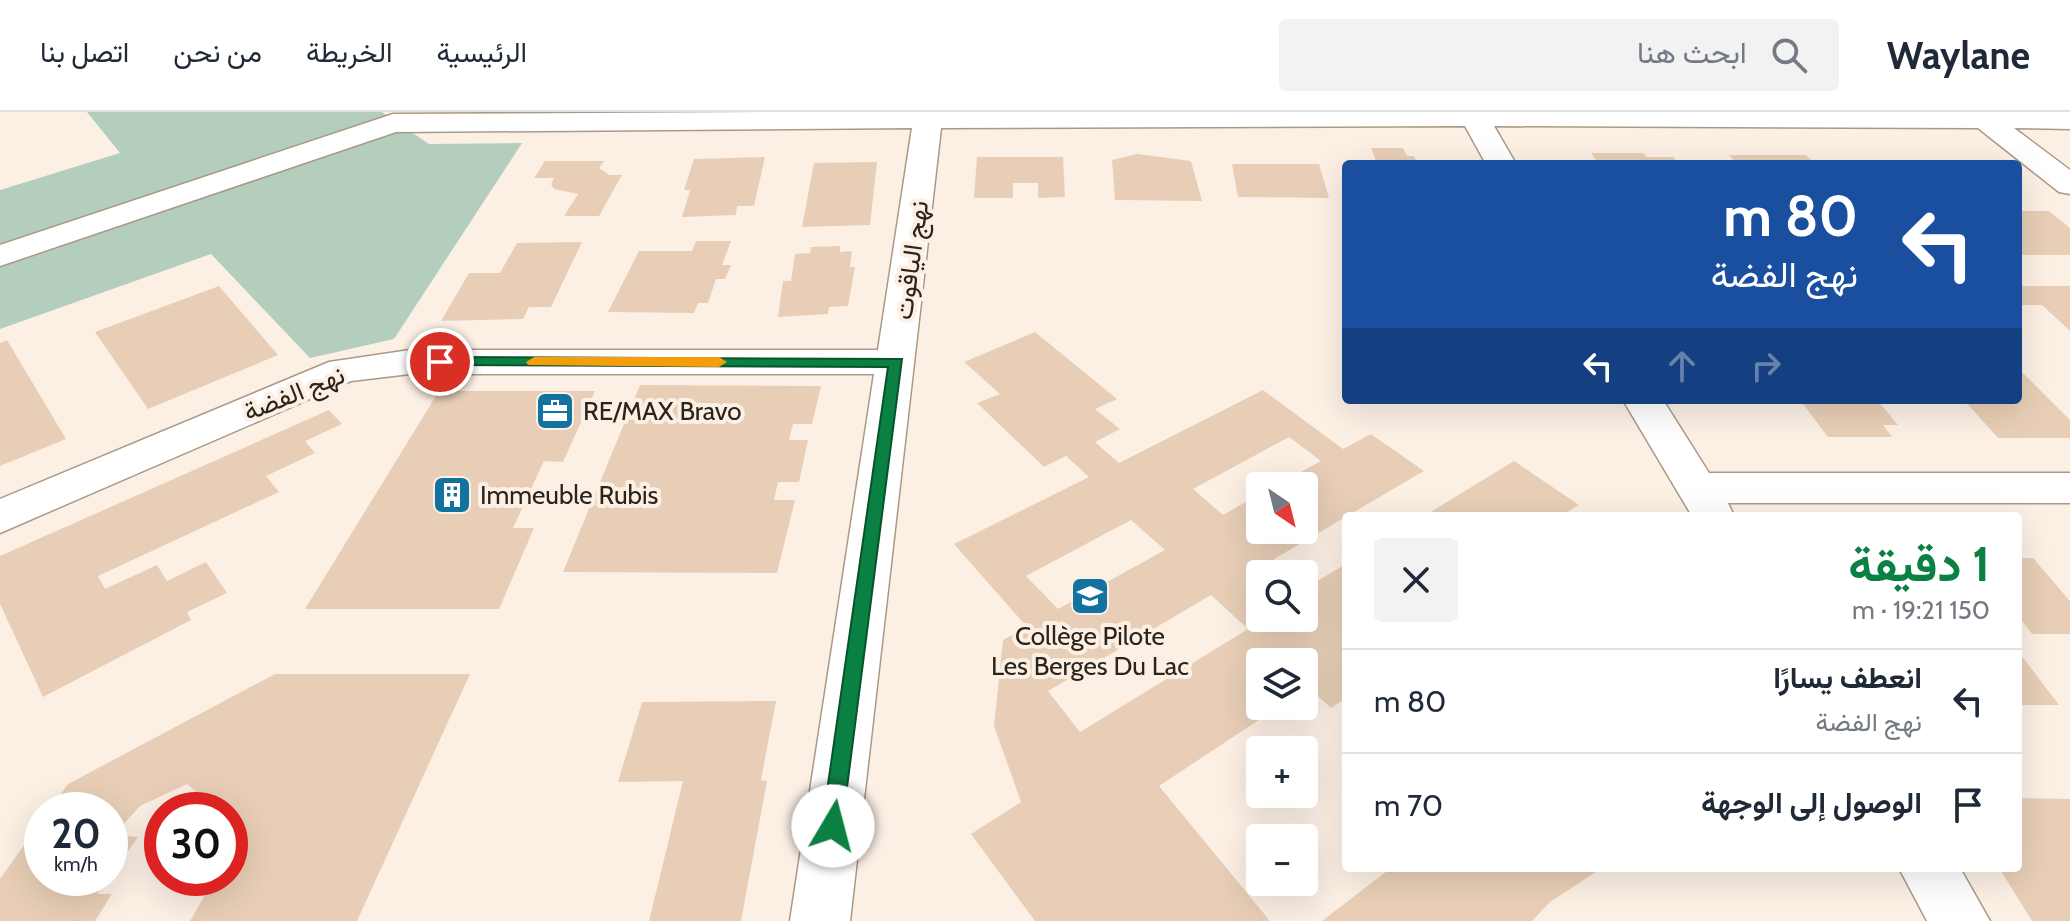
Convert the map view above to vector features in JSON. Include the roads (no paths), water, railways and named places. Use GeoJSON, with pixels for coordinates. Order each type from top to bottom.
{"type":"FeatureCollection","features":[{"type":"Feature","properties":{"kind":"street"},"geometry":{"type":"LineString","coordinates":[[0,256],[398,118],[608,117],[927,122],[1319,114],[1475,119],[2070,120]]}},
{"type":"Feature","properties":{"kind":"street"},"geometry":{"type":"LineString","coordinates":[[1475,119],[1499,160]]}},
{"type":"Feature","properties":{"kind":"street"},"geometry":{"type":"LineString","coordinates":[[1985,120],[2070,185]]}},
{"type":"Feature","properties":{"kind":"street","name":"نهج الياقوت"},"geometry":{"type":"LineString","coordinates":[[820,921],[927,122]]}},
{"type":"Feature","properties":{"kind":"street","name":"نهج الفضة"},"geometry":{"type":"LineString","coordinates":[[0,517],[343,370],[410,362],[897,362]]}},
{"type":"Feature","properties":{"kind":"street"},"geometry":{"type":"LineString","coordinates":[[1645,404],[1705,502],[2070,488]]}},
{"type":"Feature","properties":{"kind":"street"},"geometry":{"type":"LineString","coordinates":[[1930,872],[1960,921]]}},
{"type":"Feature","properties":{"kind":"place","name":"RE/MAX Bravo"},"geometry":{"type":"Point","coordinates":[555,411]}},
{"type":"Feature","properties":{"kind":"place","name":"Immeuble Rubis"},"geometry":{"type":"Point","coordinates":[452,495]}},
{"type":"Feature","properties":{"kind":"place","name":"Collège Pilote Les Berges Du Lac"},"geometry":{"type":"Point","coordinates":[1090,596]}}]}
